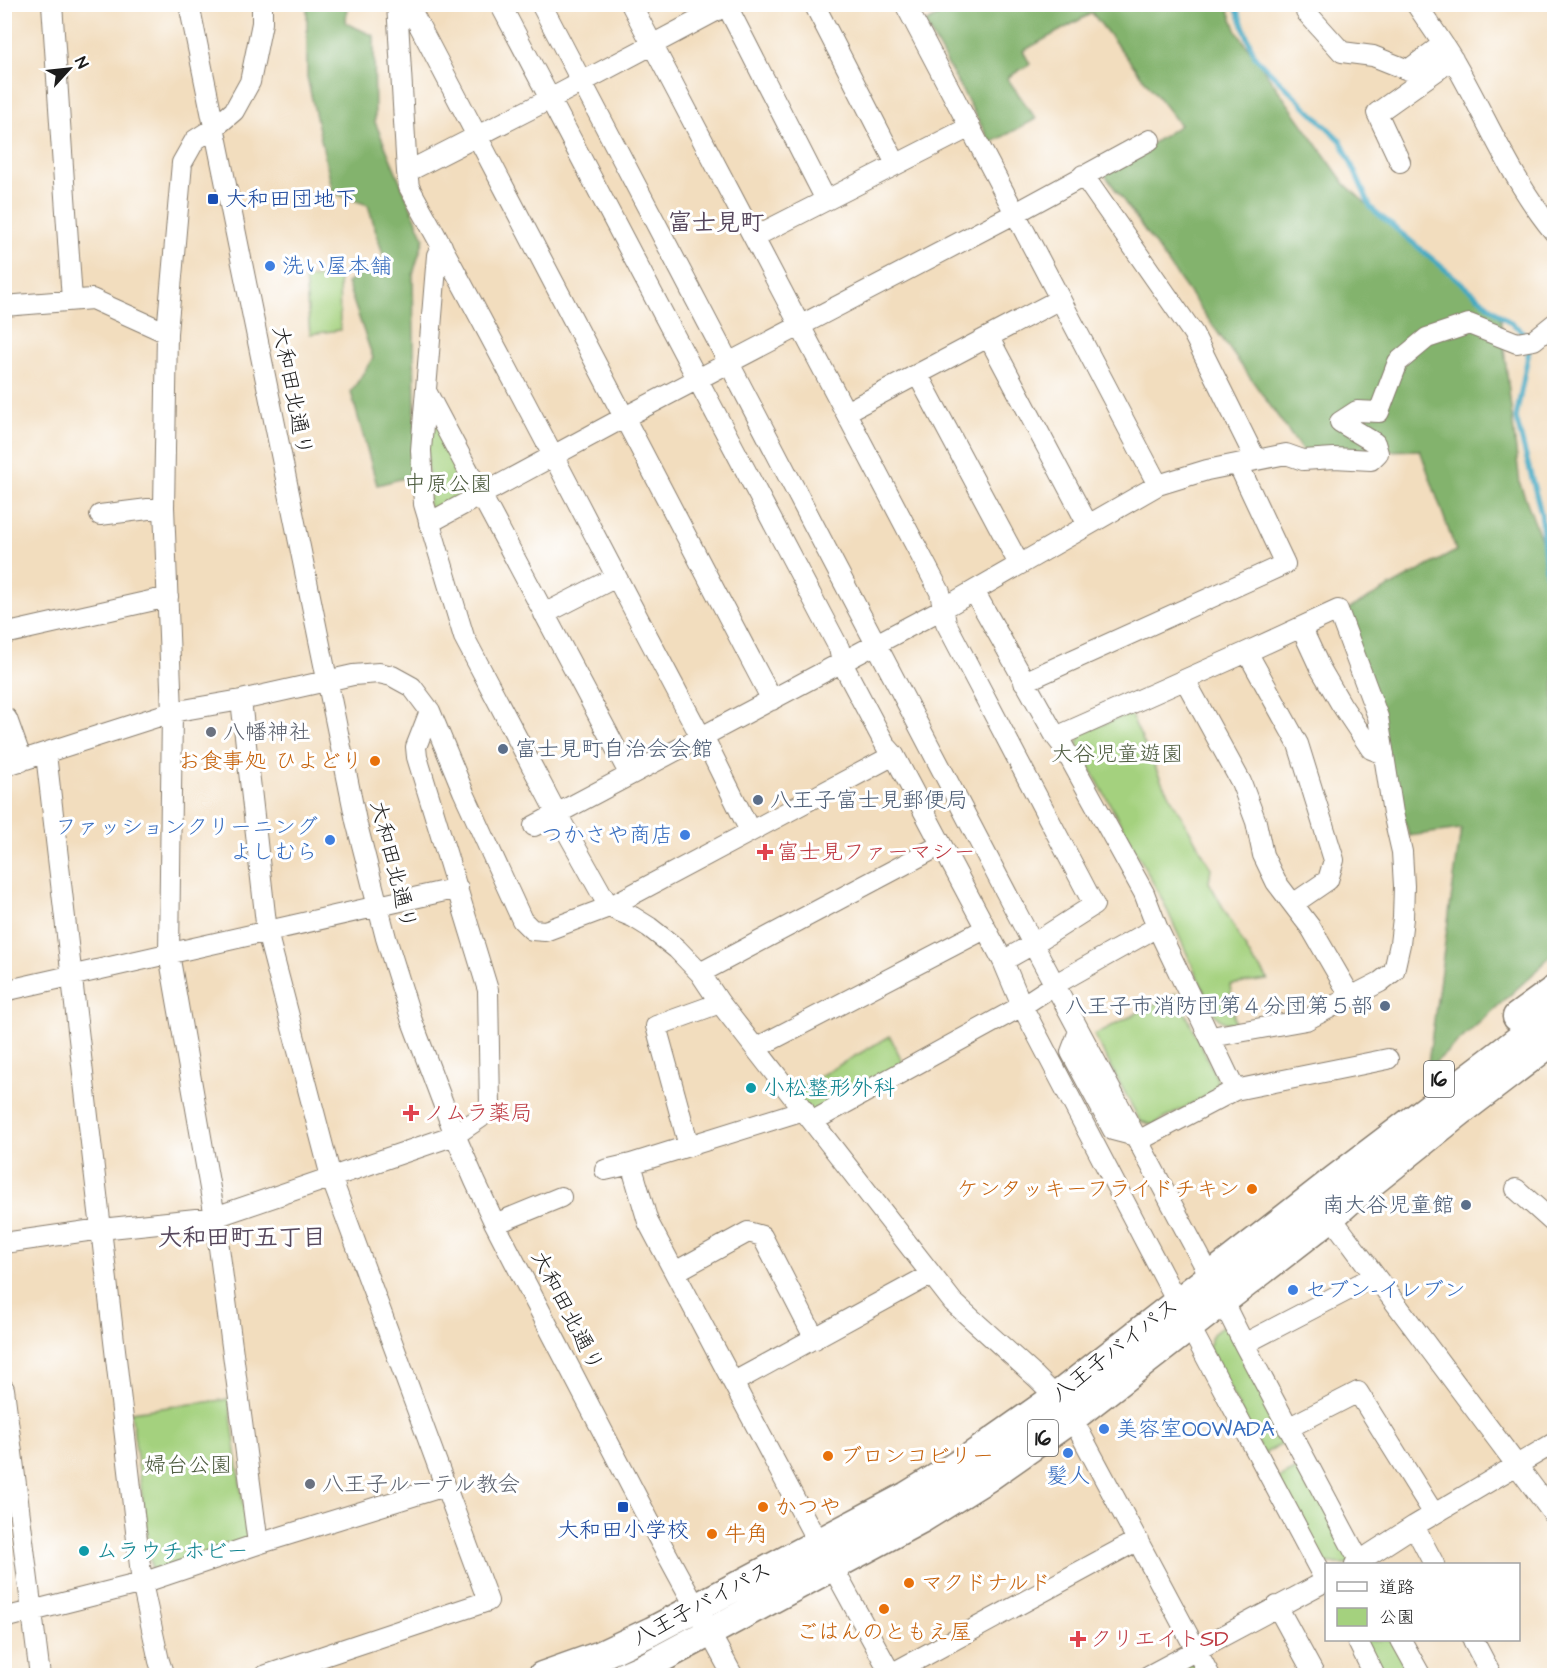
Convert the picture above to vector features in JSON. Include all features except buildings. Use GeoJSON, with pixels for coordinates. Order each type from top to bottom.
{"type":"FeatureCollection","features":[{"type":"Feature","properties":{"kind":"highway","name":"16"},"geometry":{"type":"LineString","coordinates":[[1334,1180],[1382,1131],[1448,1071],[1554,990]]}},
{"type":"Feature","properties":{"kind":"highway","name":"八王子バイパス"},"geometry":{"type":"LineString","coordinates":[[542,1676],[620,1647],[696,1607],[921,1519],[1021,1455],[1063,1408],[1177,1302],[1554,1013]]}},
{"type":"Feature","properties":{"kind":"highway","name":"八王子バイパス"},"geometry":{"type":"LineString","coordinates":[[1063,1408],[1190,1327],[1331,1217],[1461,1111],[1554,1040]]}},
{"type":"Feature","properties":{"kind":"highway"},"geometry":{"type":"LineString","coordinates":[[1331,1217],[1484,1117],[1554,1063]]}},
{"type":"Feature","properties":{"kind":"highway","name":"八王子バイパス"},"geometry":{"type":"LineString","coordinates":[[624,1676],[709,1632],[825,1555]]}},
{"type":"Feature","properties":{"kind":"street"},"geometry":{"type":"LineString","coordinates":[[52,4],[72,300]]}},
{"type":"Feature","properties":{"kind":"street","name":"大和田北通り"},"geometry":{"type":"LineString","coordinates":[[189,4],[356,821],[386,938],[412,1021],[455,1135],[495,1224],[732,1676]]}},
{"type":"Feature","properties":{"kind":"street"},"geometry":{"type":"LineString","coordinates":[[258,1544],[215,1217],[169,954],[172,712],[164,507],[167,333],[182,163],[195,140],[234,111],[250,82],[262,22],[262,4]]}},
{"type":"Feature","properties":{"kind":"street"},"geometry":{"type":"LineString","coordinates":[[397,4],[409,187],[554,456],[750,831]]}},
{"type":"Feature","properties":{"kind":"street"},"geometry":{"type":"LineString","coordinates":[[408,4],[772,700]]}},
{"type":"Feature","properties":{"kind":"street"},"geometry":{"type":"LineString","coordinates":[[500,4],[838,648],[842,663],[886,746],[894,755],[1003,961],[1022,1006],[1325,1579]]}},
{"type":"Feature","properties":{"kind":"street"},"geometry":{"type":"LineString","coordinates":[[541,4],[1054,985],[1210,1276],[1357,1563]]}},
{"type":"Feature","properties":{"kind":"street"},"geometry":{"type":"LineString","coordinates":[[631,4],[940,592],[946,623],[1094,905],[1003,961]]}},
{"type":"Feature","properties":{"kind":"street"},"geometry":{"type":"LineString","coordinates":[[814,4],[896,164]]}},
{"type":"Feature","properties":{"kind":"street"},"geometry":{"type":"LineString","coordinates":[[905,4],[1158,485]]}},
{"type":"Feature","properties":{"kind":"street"},"geometry":{"type":"LineString","coordinates":[[1416,4],[1448,51],[1509,164],[1554,232]]}},
{"type":"Feature","properties":{"kind":"street"},"geometry":{"type":"LineString","coordinates":[[407,172],[728,5],[826,200]]}},
{"type":"Feature","properties":{"kind":"street"},"geometry":{"type":"LineString","coordinates":[[1306,12],[1342,52],[1374,57],[1408,70],[1448,51]]}},
{"type":"Feature","properties":{"kind":"street"},"geometry":{"type":"LineString","coordinates":[[1400,162],[1377,113],[1448,51]]}},
{"type":"Feature","properties":{"kind":"street"},"geometry":{"type":"LineString","coordinates":[[754,237],[970,127]]}},
{"type":"Feature","properties":{"kind":"street"},"geometry":{"type":"LineString","coordinates":[[429,522],[1150,140]]}},
{"type":"Feature","properties":{"kind":"street"},"geometry":{"type":"LineString","coordinates":[[1024,682],[1285,564],[1247,462],[1193,333],[1083,175]]}},
{"type":"Feature","properties":{"kind":"street"},"geometry":{"type":"LineString","coordinates":[[442,246],[437,255],[421,450],[424,504],[464,637],[557,814],[609,907],[649,927],[677,949],[700,973],[720,1003],[930,1275],[953,1302],[1036,1377],[1063,1408],[1138,1540],[1210,1676]]}},
{"type":"Feature","properties":{"kind":"street"},"geometry":{"type":"LineString","coordinates":[[4,306],[92,299],[167,333]]}},
{"type":"Feature","properties":{"kind":"street"},"geometry":{"type":"LineString","coordinates":[[846,412],[1060,299]]}},
{"type":"Feature","properties":{"kind":"street"},"geometry":{"type":"LineString","coordinates":[[534,826],[877,645],[1158,485],[1207,470],[1286,454],[1304,460],[1334,458],[1371,460],[1378,453],[1375,443],[1340,422],[1357,411],[1379,412],[1398,362],[1427,338],[1469,324],[1525,341],[1554,324]]}},
{"type":"Feature","properties":{"kind":"street"},"geometry":{"type":"LineString","coordinates":[[989,338],[1088,525]]}},
{"type":"Feature","properties":{"kind":"street"},"geometry":{"type":"LineString","coordinates":[[918,375],[1019,564]]}},
{"type":"Feature","properties":{"kind":"street"},"geometry":{"type":"LineString","coordinates":[[426,391],[630,775]]}},
{"type":"Feature","properties":{"kind":"street"},"geometry":{"type":"LineString","coordinates":[[100,515],[164,507]]}},
{"type":"Feature","properties":{"kind":"street"},"geometry":{"type":"LineString","coordinates":[[544,614],[616,577]]}},
{"type":"Feature","properties":{"kind":"street"},"geometry":{"type":"LineString","coordinates":[[974,591],[1139,883],[1157,927],[1235,1090]]}},
{"type":"Feature","properties":{"kind":"street"},"geometry":{"type":"LineString","coordinates":[[4,634],[168,597]]}},
{"type":"Feature","properties":{"kind":"street"},"geometry":{"type":"LineString","coordinates":[[1056,737],[1338,610],[1378,717],[1393,813],[1402,852],[1404,886],[1401,944],[1394,971],[1380,982],[1305,1020],[1211,1037]]}},
{"type":"Feature","properties":{"kind":"street"},"geometry":{"type":"LineString","coordinates":[[1301,627],[1320,668],[1341,704],[1371,749],[1384,754]]}},
{"type":"Feature","properties":{"kind":"street"},"geometry":{"type":"LineString","coordinates":[[1247,652],[1298,744],[1334,860],[1328,880],[1293,904]]}},
{"type":"Feature","properties":{"kind":"street"},"geometry":{"type":"LineString","coordinates":[[7,719],[13,764],[172,712],[241,700],[353,675],[379,673],[392,676],[412,687],[430,711],[463,791],[522,921],[532,930],[545,931],[609,907],[894,755]]}},
{"type":"Feature","properties":{"kind":"street"},"geometry":{"type":"LineString","coordinates":[[1185,680],[1241,782],[1256,822],[1263,855],[1276,882],[1311,928],[1351,996]]}},
{"type":"Feature","properties":{"kind":"street"},"geometry":{"type":"LineString","coordinates":[[241,700],[267,932],[331,1177],[488,1601],[264,1676]]}},
{"type":"Feature","properties":{"kind":"street"},"geometry":{"type":"LineString","coordinates":[[4,1243],[101,1229],[215,1217],[455,1135],[480,1118],[490,1106],[488,990],[417,757],[416,747],[430,711]]}},
{"type":"Feature","properties":{"kind":"street"},"geometry":{"type":"LineString","coordinates":[[46,754],[142,1583],[164,1676]]}},
{"type":"Feature","properties":{"kind":"street"},"geometry":{"type":"LineString","coordinates":[[700,973],[941,845]]}},
{"type":"Feature","properties":{"kind":"street"},"geometry":{"type":"LineString","coordinates":[[4,991],[458,888]]}},
{"type":"Feature","properties":{"kind":"street"},"geometry":{"type":"LineString","coordinates":[[605,1170],[688,1146],[808,1116],[1022,1006],[1054,985],[1157,927]]}},
{"type":"Feature","properties":{"kind":"street"},"geometry":{"type":"LineString","coordinates":[[756,1048],[985,929]]}},
{"type":"Feature","properties":{"kind":"street"},"geometry":{"type":"LineString","coordinates":[[688,1146],[656,1026],[720,1003]]}},
{"type":"Feature","properties":{"kind":"street"},"geometry":{"type":"LineString","coordinates":[[1137,1139],[1235,1090],[1389,1059]]}},
{"type":"Feature","properties":{"kind":"street"},"geometry":{"type":"LineString","coordinates":[[631,1164],[648,1222],[825,1555],[892,1675],[1138,1540]]}},
{"type":"Feature","properties":{"kind":"street"},"geometry":{"type":"LineString","coordinates":[[1516,1189],[1554,1223]]}},
{"type":"Feature","properties":{"kind":"street"},"geometry":{"type":"LineString","coordinates":[[495,1224],[561,1197]]}},
{"type":"Feature","properties":{"kind":"street"},"geometry":{"type":"LineString","coordinates":[[1331,1217],[1554,1515]]}},
{"type":"Feature","properties":{"kind":"street"},"geometry":{"type":"LineString","coordinates":[[675,1272],[748,1232],[762,1236],[814,1339]]}},
{"type":"Feature","properties":{"kind":"street"},"geometry":{"type":"LineString","coordinates":[[734,1382],[930,1275]]}},
{"type":"Feature","properties":{"kind":"street"},"geometry":{"type":"LineString","coordinates":[[1244,1344],[1375,1276]]}},
{"type":"Feature","properties":{"kind":"street"},"geometry":{"type":"LineString","coordinates":[[4,1389],[40,1676]]}},
{"type":"Feature","properties":{"kind":"street"},"geometry":{"type":"LineString","coordinates":[[1288,1428],[1358,1392],[1434,1514]]}},
{"type":"Feature","properties":{"kind":"street"},"geometry":{"type":"LineString","coordinates":[[1359,1563],[1414,1526],[1554,1443]]}},
{"type":"Feature","properties":{"kind":"street"},"geometry":{"type":"LineString","coordinates":[[4,1618],[142,1583],[445,1486]]}},
{"type":"Feature","properties":{"kind":"street"},"geometry":{"type":"LineString","coordinates":[[1414,1526],[1433,1563]]}},
{"type":"Feature","properties":{"kind":"street"},"geometry":{"type":"LineString","coordinates":[[1148,1676],[1325,1582]]}},
{"type":"Feature","properties":{"kind":"street"},"geometry":{"type":"LineString","coordinates":[[1277,1606],[1315,1676]]}},
{"type":"Feature","properties":{"kind":"street"},"geometry":{"type":"LineString","coordinates":[[1358,1641],[1375,1676]]}},
{"type":"Feature","properties":{"kind":"street"},"geometry":{"type":"LineString","coordinates":[[1402,1641],[1421,1676]]}},
{"type":"Feature","properties":{"kind":"street"},"geometry":{"type":"LineString","coordinates":[[1474,1641],[1492,1676]]}},
{"type":"Feature","properties":{"kind":"green space"},"geometry":{"type":"Polygon","coordinates":[[[307,5],[347,5],[346,23],[374,36],[375,122],[424,238],[413,274],[416,475],[377,485],[351,392],[373,358],[347,283],[384,258],[368,205],[333,193],[307,77],[307,5]]]}},
{"type":"Feature","properties":{"kind":"green space"},"geometry":{"type":"Polygon","coordinates":[[[958,5],[1227,5],[1237,32],[1345,184],[1500,315],[1520,484],[1554,573],[1554,952],[1531,976],[1427,1070],[1461,829],[1409,836],[1345,611],[1456,551],[1420,450],[1304,453],[1105,175],[1180,125],[1092,13],[1023,51],[1030,64],[1007,78],[1036,119],[991,143],[925,23],[958,5]]]}},
{"type":"Feature","properties":{"kind":"green space"},"geometry":{"type":"Polygon","coordinates":[[[339,276],[340,330],[310,334],[305,278],[339,276]]]}},
{"type":"Feature","properties":{"kind":"green space","name":"中原公園"},"geometry":{"type":"Polygon","coordinates":[[[426,391],[481,494],[429,522],[426,391]]]}},
{"type":"Feature","properties":{"kind":"green space","name":"大谷児童遊園"},"geometry":{"type":"Polygon","coordinates":[[[1130,713],[1163,784],[1211,868],[1209,882],[1254,963],[1268,980],[1230,985],[1235,1024],[1223,1021],[1214,1013],[1163,901],[1077,744],[1082,733],[1130,713]]]}},
{"type":"Feature","properties":{"kind":"green space"},"geometry":{"type":"Polygon","coordinates":[[[1176,993],[1218,1081],[1213,1092],[1153,1125],[1140,1121],[1094,1035],[1176,993]]]}},
{"type":"Feature","properties":{"kind":"green space"},"geometry":{"type":"Polygon","coordinates":[[[890,1036],[906,1069],[813,1121],[790,1093],[890,1036]]]}},
{"type":"Feature","properties":{"kind":"green space"},"geometry":{"type":"Polygon","coordinates":[[[1222,1327],[1231,1330],[1355,1563],[1325,1563],[1325,1577],[1208,1346],[1213,1334],[1222,1327]],[[1288,1441],[1265,1453],[1278,1479],[1301,1467],[1288,1441]]]}},
{"type":"Feature","properties":{"kind":"green space","name":"婦台公園"},"geometry":{"type":"Polygon","coordinates":[[[229,1399],[248,1541],[152,1571],[131,1412],[229,1399]]]}},
{"type":"Feature","properties":{"kind":"green space"},"geometry":{"type":"Polygon","coordinates":[[[1359,1641],[1397,1641],[1415,1675],[1378,1675],[1359,1641]]]}},
{"type":"Feature","properties":{"kind":"green space"},"geometry":{"type":"Polygon","coordinates":[[[1196,1649],[1210,1676],[1148,1676],[1196,1649]]]}},
{"type":"Feature","properties":{"kind":"waterway"},"geometry":{"type":"LineString","coordinates":[[1235,4],[1255,57],[1341,141],[1371,208],[1522,331],[1525,337]]}},
{"type":"Feature","properties":{"kind":"waterway"},"geometry":{"type":"LineString","coordinates":[[1528,346],[1516,418],[1541,513],[1550,617],[1554,625]]}},
{"type":"Feature","properties":{"kind":"place","name":"大和田団地下"},"geometry":{"type":"Point","coordinates":[213,199]}},
{"type":"Feature","properties":{"kind":"place","name":"洗い屋本舗"},"geometry":{"type":"Point","coordinates":[270,266]}},
{"type":"Feature","properties":{"kind":"place","name":"八幡神社"},"geometry":{"type":"Point","coordinates":[211,732]}},
{"type":"Feature","properties":{"kind":"place","name":"富士見町自治会会館"},"geometry":{"type":"Point","coordinates":[503,749]}},
{"type":"Feature","properties":{"kind":"place","name":"お食事処 ひよどり"},"geometry":{"type":"Point","coordinates":[375,761]}},
{"type":"Feature","properties":{"kind":"place","name":"八王子富士見郵便局"},"geometry":{"type":"Point","coordinates":[758,800]}},
{"type":"Feature","properties":{"kind":"place","name":"つかさや商店"},"geometry":{"type":"Point","coordinates":[685,835]}},
{"type":"Feature","properties":{"kind":"place","name":"ファッションクリーニング よしむら"},"geometry":{"type":"Point","coordinates":[330,840]}},
{"type":"Feature","properties":{"kind":"place","name":"富士見ファーマシー"},"geometry":{"type":"Point","coordinates":[765,852]}},
{"type":"Feature","properties":{"kind":"place","name":"八王子市消防団第４分団第５部"},"geometry":{"type":"Point","coordinates":[1385,1006]}},
{"type":"Feature","properties":{"kind":"place","name":"小松整形外科"},"geometry":{"type":"Point","coordinates":[751,1088]}},
{"type":"Feature","properties":{"kind":"place","name":"ノムラ薬局"},"geometry":{"type":"Point","coordinates":[411,1113]}},
{"type":"Feature","properties":{"kind":"place","name":"ケンタッキーフライドチキン"},"geometry":{"type":"Point","coordinates":[1252,1189]}},
{"type":"Feature","properties":{"kind":"place","name":"南大谷児童館"},"geometry":{"type":"Point","coordinates":[1466,1205]}},
{"type":"Feature","properties":{"kind":"place","name":"セブン-イレブン"},"geometry":{"type":"Point","coordinates":[1293,1290]}},
{"type":"Feature","properties":{"kind":"place","name":"美容室OOWADA"},"geometry":{"type":"Point","coordinates":[1104,1429]}},
{"type":"Feature","properties":{"kind":"place","name":"髪人"},"geometry":{"type":"Point","coordinates":[1068,1453]}},
{"type":"Feature","properties":{"kind":"place","name":"ブロンコビリー"},"geometry":{"type":"Point","coordinates":[828,1456]}},
{"type":"Feature","properties":{"kind":"place","name":"八王子ルーテル教会"},"geometry":{"type":"Point","coordinates":[310,1484]}},
{"type":"Feature","properties":{"kind":"place","name":"大和田小学校"},"geometry":{"type":"Point","coordinates":[623,1507]}},
{"type":"Feature","properties":{"kind":"place","name":"かつや"},"geometry":{"type":"Point","coordinates":[763,1507]}},
{"type":"Feature","properties":{"kind":"place","name":"牛角"},"geometry":{"type":"Point","coordinates":[712,1534]}},
{"type":"Feature","properties":{"kind":"place","name":"ムラウチホビー"},"geometry":{"type":"Point","coordinates":[84,1551]}},
{"type":"Feature","properties":{"kind":"place","name":"マクドナルド"},"geometry":{"type":"Point","coordinates":[909,1583]}},
{"type":"Feature","properties":{"kind":"place","name":"ごはんのともえ屋"},"geometry":{"type":"Point","coordinates":[884,1609]}},
{"type":"Feature","properties":{"kind":"place","name":"クリエイトSD"},"geometry":{"type":"Point","coordinates":[1078,1639]}},
{"type":"Feature","properties":{"kind":"district","name":"富士見町"},"geometry":{"type":"Point","coordinates":[716,223]}},
{"type":"Feature","properties":{"kind":"district","name":"大和田町五丁目"},"geometry":{"type":"Point","coordinates":[242,1238]}}]}
